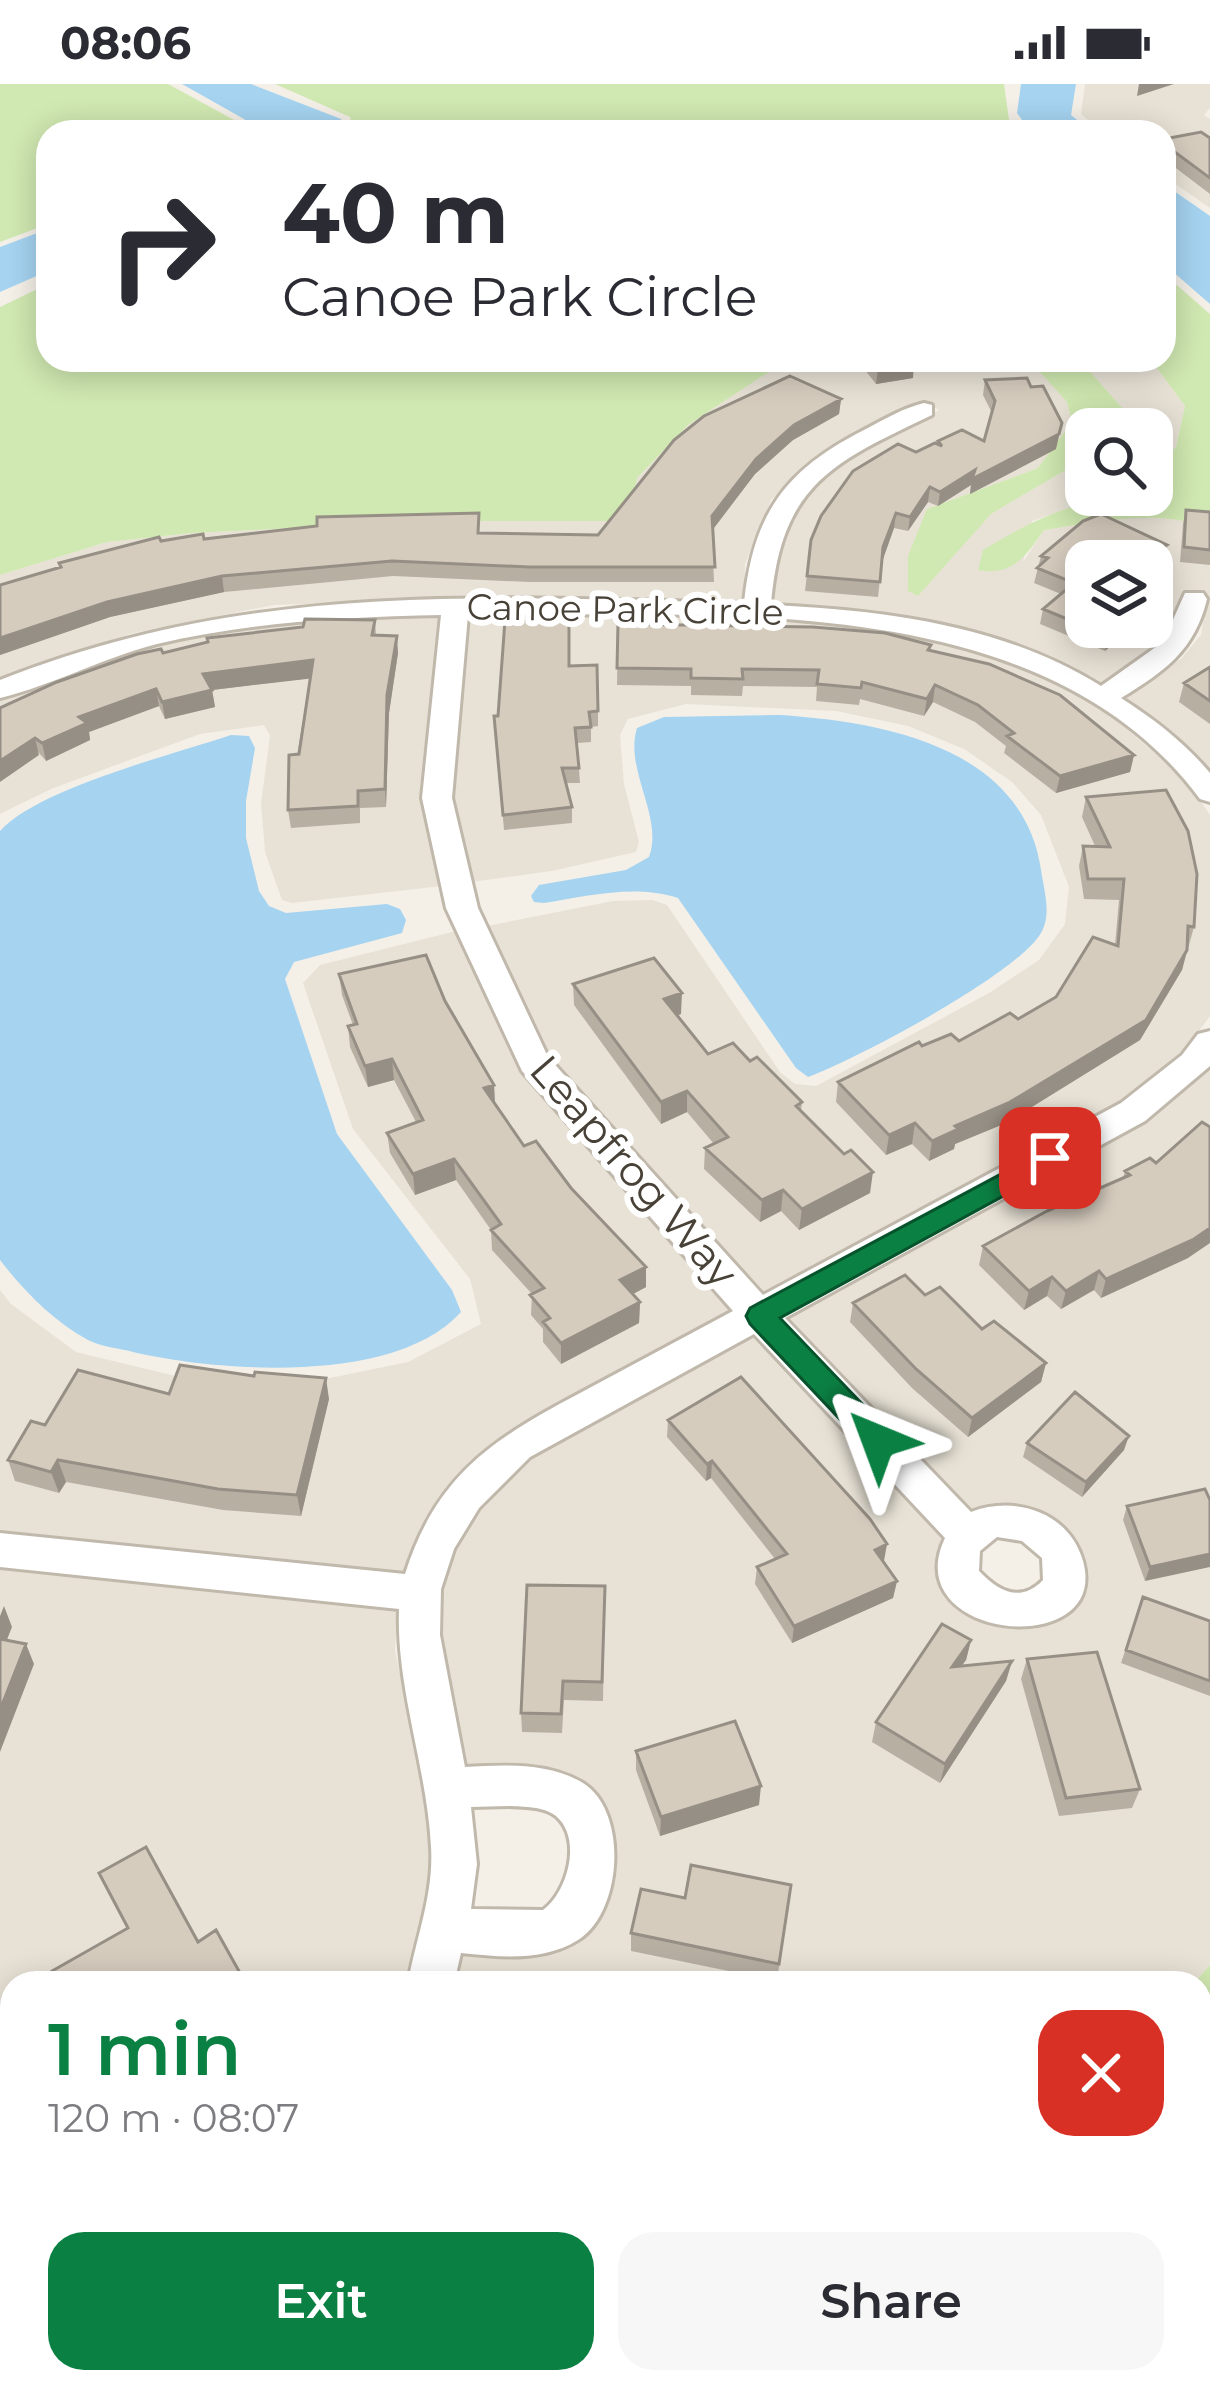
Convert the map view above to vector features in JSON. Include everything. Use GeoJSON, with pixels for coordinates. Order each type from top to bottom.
{"type":"FeatureCollection","features":[{"type":"Feature","properties":{"kind":"street"},"geometry":{"type":"LineString","coordinates":[[757,611],[758,565],[782,502],[847,446],[924,410]]}},
{"type":"Feature","properties":{"kind":"street"},"geometry":{"type":"LineString","coordinates":[[1104,696],[1168,656],[1187,633],[1194,599]]}},
{"type":"Feature","properties":{"kind":"street","name":"Leapfrog Way"},"geometry":{"type":"LineString","coordinates":[[455,606],[437,798],[462,908],[534,1064],[760,1316],[968,1534]]}},
{"type":"Feature","properties":{"kind":"street","name":"Canoe Park Circle"},"geometry":{"type":"LineString","coordinates":[[0,690],[51,667],[134,640],[214,621],[345,607],[828,613],[958,636],[1051,669],[1104,696],[1156,735],[1210,793]]}},
{"type":"Feature","properties":{"kind":"street"},"geometry":{"type":"LineString","coordinates":[[432,1971],[455,1854],[448,1787],[416,1646],[420,1593],[437,1534],[473,1482],[516,1446],[1133,1112],[1195,1063],[1210,1042]]}},
{"type":"Feature","properties":{"kind":"street"},"geometry":{"type":"LineString","coordinates":[[0,1550],[420,1593]]}},
{"type":"Feature","properties":{"kind":"street"},"geometry":{"type":"LineString","coordinates":[[441,1928],[548,1933],[581,1909],[591,1870],[586,1822],[566,1798],[539,1788],[448,1787]]}},
{"type":"Feature","properties":{"kind":"shaded area"},"geometry":{"type":"Polygon","coordinates":[[[1085,84],[1210,84],[1210,108],[1204,115],[1210,119],[1210,208],[1176,184],[1176,120],[1088,120],[1081,114],[1085,84]]]}},
{"type":"Feature","properties":{"kind":"shaded area"},"geometry":{"type":"Polygon","coordinates":[[[769,372],[1040,372],[1068,408],[1065,431],[1038,468],[927,509],[955,550],[991,514],[1065,470],[1065,509],[1032,521],[1023,562],[1044,530],[1136,516],[1177,517],[1210,527],[1210,772],[1121,697],[1181,659],[1201,635],[1207,594],[1182,592],[1173,632],[1173,540],[1065,540],[1065,648],[1160,648],[1102,686],[984,635],[900,615],[770,605],[782,526],[812,485],[856,450],[939,410],[923,402],[836,444],[771,500],[745,564],[744,604],[468,599],[274,605],[129,634],[0,681],[0,575],[107,542],[192,533],[447,521],[617,521],[631,513],[637,478],[688,425],[769,372]]]}},
{"type":"Feature","properties":{"kind":"shaded area"},"geometry":{"type":"Polygon","coordinates":[[[1091,372],[1160,372],[1185,406],[1173,450],[1173,408],[1122,408],[1091,372]]]}},
{"type":"Feature","properties":{"kind":"shaded area"},"geometry":{"type":"Polygon","coordinates":[[[442,613],[442,886],[292,903],[282,900],[265,852],[261,803],[270,736],[264,725],[200,734],[51,789],[0,814],[0,698],[58,672],[138,646],[276,618],[442,613]]]}},
{"type":"Feature","properties":{"kind":"shaded area"},"geometry":{"type":"Polygon","coordinates":[[[468,613],[826,620],[973,647],[1093,701],[1185,778],[1210,815],[1210,1016],[1180,1057],[1121,1104],[765,1297],[549,1059],[487,926],[613,901],[652,900],[667,905],[780,1072],[795,1084],[816,1086],[989,993],[1039,960],[1065,924],[1069,887],[1041,815],[1012,782],[964,749],[908,726],[836,711],[686,704],[628,719],[620,735],[624,784],[639,842],[636,852],[472,882],[452,796],[468,613]]]}},
{"type":"Feature","properties":{"kind":"shaded area"},"geometry":{"type":"Polygon","coordinates":[[[456,931],[519,1069],[735,1313],[502,1437],[457,1477],[420,1528],[405,1575],[0,1534],[0,1290],[11,1304],[76,1352],[188,1379],[325,1379],[408,1362],[481,1324],[470,1279],[353,1129],[303,983],[320,965],[456,931]]]}},
{"type":"Feature","properties":{"kind":"shaded area"},"geometry":{"type":"Polygon","coordinates":[[[1210,1067],[1210,1965],[1205,1971],[456,1971],[460,1950],[527,1956],[551,1952],[586,1934],[601,1917],[614,1870],[609,1822],[467,1770],[437,1643],[440,1593],[456,1538],[489,1490],[528,1456],[755,1335],[944,1535],[937,1565],[957,1604],[977,1619],[1002,1628],[1029,1629],[1053,1622],[1072,1609],[1086,1576],[1084,1557],[1071,1535],[1040,1512],[1017,1506],[970,1512],[785,1319],[1145,1121],[1210,1067]]]}},
{"type":"Feature","properties":{"kind":"shaded area"},"geometry":{"type":"Polygon","coordinates":[[[0,1566],[398,1607],[395,1651],[426,1790],[433,1856],[410,1971],[0,1971],[0,1566]]]}},
{"type":"Feature","properties":{"kind":"green space"},"geometry":{"type":"Polygon","coordinates":[[[0,84],[168,84],[234,120],[36,120],[36,228],[0,242],[0,84]]]}},
{"type":"Feature","properties":{"kind":"green space"},"geometry":{"type":"Polygon","coordinates":[[[275,84],[1004,84],[1009,120],[351,120],[275,84]]]}},
{"type":"Feature","properties":{"kind":"green space"},"geometry":{"type":"Polygon","coordinates":[[[1176,284],[1210,314],[1210,527],[1148,518],[1044,530],[1009,567],[978,570],[983,550],[1065,510],[1065,516],[1173,516],[1176,447],[1185,406],[1160,372],[1176,372],[1176,284]]]}},
{"type":"Feature","properties":{"kind":"green space"},"geometry":{"type":"Polygon","coordinates":[[[36,290],[36,372],[769,372],[688,425],[637,478],[631,513],[617,521],[447,521],[192,533],[107,542],[0,575],[0,307],[36,290]]]}},
{"type":"Feature","properties":{"kind":"green space"},"geometry":{"type":"Polygon","coordinates":[[[1040,372],[1091,372],[1122,408],[1068,408],[1040,372]]]}},
{"type":"Feature","properties":{"kind":"green space"},"geometry":{"type":"Polygon","coordinates":[[[1065,431],[1065,470],[991,514],[918,596],[908,591],[908,556],[927,509],[1038,468],[1065,431]]]}},
{"type":"Feature","properties":{"kind":"water"},"geometry":{"type":"Polygon","coordinates":[[[182,84],[251,84],[341,120],[245,120],[182,84]]]}},
{"type":"Feature","properties":{"kind":"water"},"geometry":{"type":"Polygon","coordinates":[[[1021,84],[1076,84],[1071,115],[1077,120],[1022,120],[1017,113],[1021,84]]]}},
{"type":"Feature","properties":{"kind":"water"},"geometry":{"type":"Polygon","coordinates":[[[1176,192],[1210,216],[1210,304],[1176,274],[1176,192]]]}},
{"type":"Feature","properties":{"kind":"water"},"geometry":{"type":"Polygon","coordinates":[[[36,234],[36,276],[0,292],[0,247],[36,234]]]}},
{"type":"Feature","properties":{"kind":"water"},"geometry":{"type":"Polygon","coordinates":[[[780,715],[904,735],[978,769],[1007,795],[1029,828],[1046,902],[1041,933],[1001,970],[897,1034],[808,1077],[796,1068],[678,898],[628,892],[544,903],[534,902],[531,896],[539,885],[626,870],[649,857],[652,826],[636,760],[637,728],[664,717],[780,715]]]}},
{"type":"Feature","properties":{"kind":"water"},"geometry":{"type":"Polygon","coordinates":[[[231,735],[249,736],[255,748],[246,801],[246,838],[259,891],[269,906],[286,913],[387,904],[400,909],[406,920],[402,933],[294,962],[285,979],[337,1134],[452,1290],[461,1312],[432,1335],[394,1352],[351,1362],[305,1367],[211,1364],[99,1344],[51,1315],[0,1260],[0,831],[19,815],[75,787],[231,735]]]}},
{"type":"Feature","properties":{"kind":"building"},"geometry":{"type":"Polygon","coordinates":[[[1201,132],[1210,138],[1210,178],[1176,153],[1176,137],[1201,132]]]}},
{"type":"Feature","properties":{"kind":"building"},"geometry":{"type":"Polygon","coordinates":[[[790,376],[841,399],[794,425],[756,459],[712,516],[715,567],[392,561],[222,576],[107,602],[0,638],[0,585],[61,567],[59,563],[159,537],[161,541],[203,534],[204,539],[317,526],[317,517],[479,513],[478,533],[598,535],[674,440],[704,416],[790,376]]]}},
{"type":"Feature","properties":{"kind":"building"},"geometry":{"type":"Polygon","coordinates":[[[1027,378],[1031,387],[1043,386],[1062,423],[1059,434],[972,479],[975,470],[940,492],[930,487],[910,517],[896,513],[883,547],[880,582],[807,576],[811,540],[821,516],[853,471],[898,444],[916,452],[935,443],[942,446],[938,441],[962,430],[984,441],[995,401],[985,380],[1027,378]]]}},
{"type":"Feature","properties":{"kind":"building"},"geometry":{"type":"Polygon","coordinates":[[[1186,510],[1210,512],[1210,550],[1184,547],[1186,510]]]}},
{"type":"Feature","properties":{"kind":"building"},"geometry":{"type":"Polygon","coordinates":[[[1105,516],[1156,540],[1065,540],[1065,579],[1037,568],[1048,558],[1041,556],[1083,521],[1105,516]]]}},
{"type":"Feature","properties":{"kind":"building"},"geometry":{"type":"Polygon","coordinates":[[[1065,591],[1065,618],[1043,609],[1065,591]]]}},
{"type":"Feature","properties":{"kind":"building"},"geometry":{"type":"Polygon","coordinates":[[[305,619],[375,620],[372,635],[397,636],[387,695],[385,789],[358,791],[358,806],[288,810],[289,755],[299,754],[313,660],[203,674],[212,690],[162,702],[156,689],[79,717],[87,723],[42,743],[35,738],[0,761],[0,708],[137,654],[161,649],[163,653],[208,642],[207,638],[303,627],[305,619]]]}},
{"type":"Feature","properties":{"kind":"building"},"geometry":{"type":"Polygon","coordinates":[[[505,620],[569,620],[569,666],[597,665],[598,711],[589,712],[591,727],[575,728],[579,768],[562,768],[572,807],[503,815],[494,716],[498,716],[505,620]]]}},
{"type":"Feature","properties":{"kind":"building"},"geometry":{"type":"Polygon","coordinates":[[[618,624],[885,633],[931,645],[928,650],[989,664],[1060,695],[1134,755],[1060,776],[1007,736],[1014,733],[978,705],[935,685],[927,699],[862,682],[861,688],[817,684],[819,670],[742,669],[743,679],[691,678],[691,669],[617,668],[618,624]]]}},
{"type":"Feature","properties":{"kind":"building"},"geometry":{"type":"Polygon","coordinates":[[[1210,667],[1210,701],[1184,683],[1210,667]]]}},
{"type":"Feature","properties":{"kind":"building"},"geometry":{"type":"Polygon","coordinates":[[[1166,790],[1188,831],[1197,874],[1194,927],[1188,926],[1187,950],[1146,1020],[1010,1102],[932,1141],[915,1123],[889,1135],[838,1082],[919,1042],[922,1046],[951,1034],[959,1041],[1010,1013],[1018,1019],[1056,997],[1093,937],[1118,946],[1124,879],[1088,879],[1083,846],[1110,847],[1086,797],[1166,790]]]}},
{"type":"Feature","properties":{"kind":"building"},"geometry":{"type":"Polygon","coordinates":[[[426,955],[445,1001],[494,1085],[484,1088],[524,1146],[536,1141],[571,1188],[646,1267],[620,1280],[640,1302],[561,1343],[543,1322],[550,1318],[530,1295],[544,1288],[491,1230],[501,1224],[454,1159],[413,1174],[387,1133],[423,1120],[392,1059],[365,1066],[348,1026],[357,1024],[339,974],[426,955]]]}},
{"type":"Feature","properties":{"kind":"building"},"geometry":{"type":"Polygon","coordinates":[[[654,958],[682,993],[664,999],[708,1054],[733,1043],[750,1061],[757,1057],[802,1102],[796,1106],[844,1154],[851,1150],[873,1172],[802,1209],[783,1190],[762,1200],[705,1148],[728,1137],[687,1091],[661,1102],[573,984],[654,958]]]}},
{"type":"Feature","properties":{"kind":"building"},"geometry":{"type":"Polygon","coordinates":[[[1202,1122],[1210,1127],[1210,1228],[1194,1239],[1106,1279],[1099,1271],[1066,1291],[1052,1277],[1029,1291],[983,1246],[1047,1211],[1130,1175],[1125,1171],[1150,1158],[1156,1163],[1202,1122]]]}},
{"type":"Feature","properties":{"kind":"building"},"geometry":{"type":"Polygon","coordinates":[[[905,1275],[925,1295],[940,1287],[982,1329],[994,1321],[1046,1363],[972,1418],[916,1369],[853,1303],[905,1275]]]}},
{"type":"Feature","properties":{"kind":"building"},"geometry":{"type":"Polygon","coordinates":[[[180,1365],[254,1376],[255,1372],[326,1378],[297,1495],[218,1489],[58,1460],[51,1472],[8,1460],[31,1421],[45,1425],[78,1370],[169,1394],[180,1365]]]}},
{"type":"Feature","properties":{"kind":"building"},"geometry":{"type":"Polygon","coordinates":[[[741,1377],[870,1519],[887,1544],[875,1550],[897,1581],[794,1626],[757,1567],[787,1554],[712,1461],[707,1464],[668,1420],[741,1377]]]}},
{"type":"Feature","properties":{"kind":"building"},"geometry":{"type":"Polygon","coordinates":[[[1075,1392],[1129,1436],[1086,1482],[1027,1443],[1075,1392]]]}},
{"type":"Feature","properties":{"kind":"building"},"geometry":{"type":"Polygon","coordinates":[[[1205,1489],[1210,1500],[1210,1554],[1150,1567],[1127,1506],[1205,1489]]]}},
{"type":"Feature","properties":{"kind":"building"},"geometry":{"type":"Polygon","coordinates":[[[527,1585],[605,1586],[602,1682],[563,1681],[561,1714],[521,1713],[527,1585]]]}},
{"type":"Feature","properties":{"kind":"building"},"geometry":{"type":"Polygon","coordinates":[[[1143,1597],[1210,1621],[1210,1681],[1126,1650],[1143,1597]]]}},
{"type":"Feature","properties":{"kind":"building"},"geometry":{"type":"Polygon","coordinates":[[[942,1624],[971,1640],[952,1667],[1012,1661],[945,1764],[876,1722],[942,1624]]]}},
{"type":"Feature","properties":{"kind":"building"},"geometry":{"type":"Polygon","coordinates":[[[0,1639],[26,1644],[0,1710],[0,1639]]]}},
{"type":"Feature","properties":{"kind":"building"},"geometry":{"type":"Polygon","coordinates":[[[1097,1652],[1140,1789],[1066,1798],[1027,1659],[1097,1652]]]}},
{"type":"Feature","properties":{"kind":"building"},"geometry":{"type":"Polygon","coordinates":[[[735,1721],[761,1786],[661,1817],[636,1751],[735,1721]]]}},
{"type":"Feature","properties":{"kind":"building"},"geometry":{"type":"Polygon","coordinates":[[[146,1847],[198,1942],[216,1930],[239,1971],[52,1971],[128,1928],[99,1873],[146,1847]]]}},
{"type":"Feature","properties":{"kind":"building"},"geometry":{"type":"Polygon","coordinates":[[[691,1865],[791,1885],[779,1964],[631,1933],[641,1889],[685,1898],[691,1865]]]}},
{"type":"Feature","properties":{"kind":"route"},"geometry":{"type":"LineString","coordinates":[[878,1441],[760,1316],[1050,1158]]}}]}
